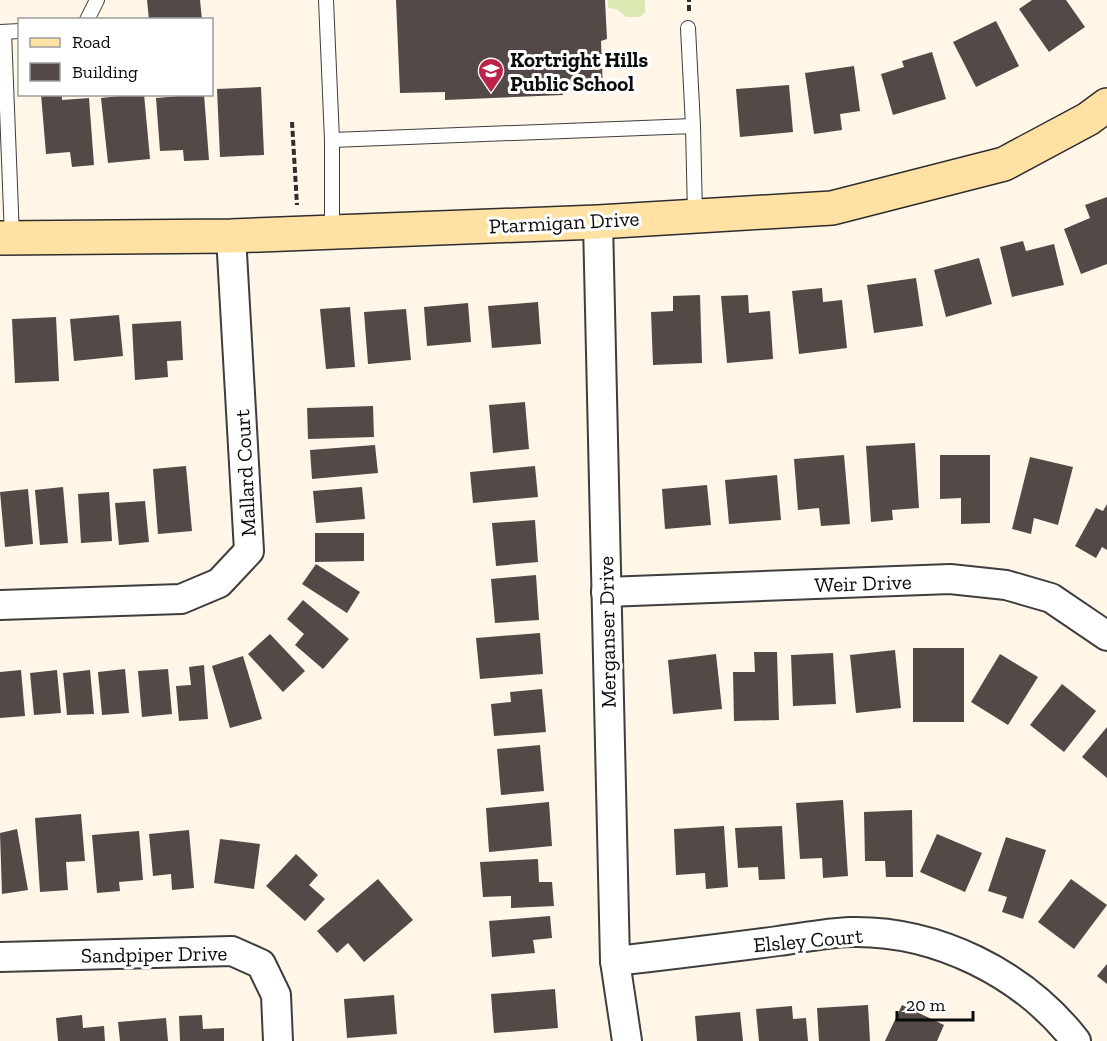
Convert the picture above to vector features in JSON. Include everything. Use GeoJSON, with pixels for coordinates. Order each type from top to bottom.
{"type":"FeatureCollection","features":[{"type":"Feature","properties":{"kind":"street","name":"Ptarmigan Drive"},"geometry":{"type":"LineString","coordinates":[[6,238],[231,236],[598,222],[832,208],[1004,164],[1088,119],[1107,105]]}},
{"type":"Feature","properties":{"kind":"street","name":"Merganser Drive"},"geometry":{"type":"LineString","coordinates":[[598,222],[615,961],[627,1041]]}},
{"type":"Feature","properties":{"kind":"street","name":"Mallard Court"},"geometry":{"type":"LineString","coordinates":[[0,605],[182,599],[219,583],[249,551],[231,236]]}},
{"type":"Feature","properties":{"kind":"street","name":"Weir Drive"},"geometry":{"type":"LineString","coordinates":[[606,592],[950,579],[1006,585],[1051,598],[1107,636]]}},
{"type":"Feature","properties":{"kind":"street","name":"Elsley Court"},"geometry":{"type":"LineString","coordinates":[[615,961],[849,932],[889,935],[950,949],[989,967],[1041,1004],[1076,1041]]}},
{"type":"Feature","properties":{"kind":"street","name":"Sandpiper Drive"},"geometry":{"type":"LineString","coordinates":[[0,957],[232,951],[261,964],[276,995],[278,1041]]}},
{"type":"Feature","properties":{"kind":"lane"},"geometry":{"type":"LineString","coordinates":[[88,18],[97,0]]}},
{"type":"Feature","properties":{"kind":"lane"},"geometry":{"type":"LineString","coordinates":[[326,0],[332,140],[332,231]]}},
{"type":"Feature","properties":{"kind":"lane"},"geometry":{"type":"LineString","coordinates":[[688,28],[695,215]]}},
{"type":"Feature","properties":{"kind":"lane"},"geometry":{"type":"LineString","coordinates":[[6,238],[2,32],[18,31]]}},
{"type":"Feature","properties":{"kind":"lane"},"geometry":{"type":"LineString","coordinates":[[332,140],[693,126]]}},
{"type":"Feature","properties":{"kind":"path"},"geometry":{"type":"LineString","coordinates":[[292,122],[298,233]]}},
{"type":"Feature","properties":{"kind":"green space"},"geometry":{"type":"Polygon","coordinates":[[[608,0],[645,0],[645,12],[640,17],[626,17],[617,9],[608,8],[608,0]]]}},
{"type":"Feature","properties":{"kind":"building"},"geometry":{"type":"Polygon","coordinates":[[[147,0],[200,0],[202,18],[149,18],[147,0]]]}},
{"type":"Feature","properties":{"kind":"building"},"geometry":{"type":"Polygon","coordinates":[[[396,0],[605,0],[607,39],[601,41],[603,90],[563,91],[563,95],[445,100],[445,92],[400,93],[396,0]]]}},
{"type":"Feature","properties":{"kind":"building"},"geometry":{"type":"Polygon","coordinates":[[[1032,0],[1066,0],[1085,27],[1049,52],[1019,9],[1032,0]]]}},
{"type":"Feature","properties":{"kind":"building"},"geometry":{"type":"Polygon","coordinates":[[[996,21],[1019,66],[976,87],[953,42],[996,21]]]}},
{"type":"Feature","properties":{"kind":"building"},"geometry":{"type":"Polygon","coordinates":[[[932,52],[946,99],[893,115],[881,74],[904,67],[902,61],[932,52]]]}},
{"type":"Feature","properties":{"kind":"building"},"geometry":{"type":"Polygon","coordinates":[[[854,66],[860,111],[840,114],[842,130],[814,134],[805,73],[854,66]]]}},
{"type":"Feature","properties":{"kind":"building"},"geometry":{"type":"Polygon","coordinates":[[[789,85],[793,132],[740,137],[736,89],[789,85]]]}},
{"type":"Feature","properties":{"kind":"building"},"geometry":{"type":"Polygon","coordinates":[[[261,87],[264,155],[220,157],[217,89],[261,87]]]}},
{"type":"Feature","properties":{"kind":"building"},"geometry":{"type":"Polygon","coordinates":[[[41,96],[62,96],[62,100],[89,98],[94,165],[72,167],[70,152],[46,154],[41,96]]]}},
{"type":"Feature","properties":{"kind":"building"},"geometry":{"type":"Polygon","coordinates":[[[144,96],[150,159],[108,163],[101,98],[144,96]]]}},
{"type":"Feature","properties":{"kind":"building"},"geometry":{"type":"Polygon","coordinates":[[[204,96],[209,160],[184,161],[183,150],[160,151],[156,98],[204,96]]]}},
{"type":"Feature","properties":{"kind":"building"},"geometry":{"type":"Polygon","coordinates":[[[1107,197],[1107,264],[1081,274],[1064,229],[1090,218],[1085,205],[1107,197]]]}},
{"type":"Feature","properties":{"kind":"building"},"geometry":{"type":"Polygon","coordinates":[[[1023,241],[1026,251],[1054,244],[1064,285],[1012,297],[1000,247],[1023,241]]]}},
{"type":"Feature","properties":{"kind":"building"},"geometry":{"type":"Polygon","coordinates":[[[979,258],[992,304],[946,317],[934,270],[979,258]]]}},
{"type":"Feature","properties":{"kind":"building"},"geometry":{"type":"Polygon","coordinates":[[[916,278],[923,326],[874,333],[867,285],[916,278]]]}},
{"type":"Feature","properties":{"kind":"building"},"geometry":{"type":"Polygon","coordinates":[[[822,288],[823,302],[842,300],[847,348],[799,354],[792,291],[822,288]]]}},
{"type":"Feature","properties":{"kind":"building"},"geometry":{"type":"Polygon","coordinates":[[[700,295],[702,363],[653,365],[651,312],[673,311],[673,296],[700,295]]]}},
{"type":"Feature","properties":{"kind":"building"},"geometry":{"type":"Polygon","coordinates":[[[748,295],[749,313],[770,311],[773,359],[727,363],[721,296],[748,295]]]}},
{"type":"Feature","properties":{"kind":"building"},"geometry":{"type":"Polygon","coordinates":[[[538,302],[541,344],[492,348],[488,306],[538,302]]]}},
{"type":"Feature","properties":{"kind":"building"},"geometry":{"type":"Polygon","coordinates":[[[468,303],[471,342],[427,346],[424,307],[468,303]]]}},
{"type":"Feature","properties":{"kind":"building"},"geometry":{"type":"Polygon","coordinates":[[[350,307],[355,367],[326,369],[320,309],[350,307]]]}},
{"type":"Feature","properties":{"kind":"building"},"geometry":{"type":"Polygon","coordinates":[[[406,309],[411,360],[368,364],[364,312],[406,309]]]}},
{"type":"Feature","properties":{"kind":"building"},"geometry":{"type":"Polygon","coordinates":[[[119,315],[123,356],[74,361],[70,319],[119,315]]]}},
{"type":"Feature","properties":{"kind":"building"},"geometry":{"type":"Polygon","coordinates":[[[56,317],[59,381],[15,383],[12,319],[56,317]]]}},
{"type":"Feature","properties":{"kind":"building"},"geometry":{"type":"Polygon","coordinates":[[[181,321],[183,360],[167,361],[168,377],[135,380],[132,324],[181,321]]]}},
{"type":"Feature","properties":{"kind":"building"},"geometry":{"type":"Polygon","coordinates":[[[525,402],[529,449],[493,453],[489,405],[525,402]]]}},
{"type":"Feature","properties":{"kind":"building"},"geometry":{"type":"Polygon","coordinates":[[[373,406],[374,437],[308,439],[307,408],[373,406]]]}},
{"type":"Feature","properties":{"kind":"building"},"geometry":{"type":"Polygon","coordinates":[[[915,443],[919,508],[892,510],[893,520],[871,522],[866,446],[915,443]]]}},
{"type":"Feature","properties":{"kind":"building"},"geometry":{"type":"Polygon","coordinates":[[[375,445],[378,473],[312,479],[310,450],[375,445]]]}},
{"type":"Feature","properties":{"kind":"building"},"geometry":{"type":"Polygon","coordinates":[[[844,455],[850,524],[821,526],[819,508],[798,510],[794,459],[844,455]]]}},
{"type":"Feature","properties":{"kind":"building"},"geometry":{"type":"Polygon","coordinates":[[[940,455],[990,455],[990,523],[961,524],[961,498],[940,499],[940,455]]]}},
{"type":"Feature","properties":{"kind":"building"},"geometry":{"type":"Polygon","coordinates":[[[1030,457],[1073,467],[1058,525],[1034,518],[1031,534],[1012,529],[1030,457]]]}},
{"type":"Feature","properties":{"kind":"building"},"geometry":{"type":"Polygon","coordinates":[[[186,466],[192,531],[158,534],[153,469],[186,466]]]}},
{"type":"Feature","properties":{"kind":"building"},"geometry":{"type":"Polygon","coordinates":[[[535,466],[538,497],[473,503],[470,472],[535,466]]]}},
{"type":"Feature","properties":{"kind":"building"},"geometry":{"type":"Polygon","coordinates":[[[777,475],[781,520],[729,524],[725,480],[777,475]]]}},
{"type":"Feature","properties":{"kind":"building"},"geometry":{"type":"Polygon","coordinates":[[[707,485],[711,525],[665,529],[662,489],[707,485]]]}},
{"type":"Feature","properties":{"kind":"building"},"geometry":{"type":"Polygon","coordinates":[[[63,487],[68,543],[40,545],[35,490],[63,487]]]}},
{"type":"Feature","properties":{"kind":"building"},"geometry":{"type":"Polygon","coordinates":[[[362,487],[365,519],[316,523],[313,491],[362,487]]]}},
{"type":"Feature","properties":{"kind":"building"},"geometry":{"type":"Polygon","coordinates":[[[28,489],[33,544],[5,547],[0,492],[28,489]]]}},
{"type":"Feature","properties":{"kind":"building"},"geometry":{"type":"Polygon","coordinates":[[[109,492],[112,541],[81,543],[78,494],[109,492]]]}},
{"type":"Feature","properties":{"kind":"building"},"geometry":{"type":"Polygon","coordinates":[[[145,501],[149,542],[119,545],[115,503],[145,501]]]}},
{"type":"Feature","properties":{"kind":"building"},"geometry":{"type":"Polygon","coordinates":[[[1107,504],[1107,550],[1102,547],[1096,558],[1075,546],[1096,508],[1103,511],[1107,504]]]}},
{"type":"Feature","properties":{"kind":"building"},"geometry":{"type":"Polygon","coordinates":[[[535,520],[538,562],[496,566],[492,523],[535,520]]]}},
{"type":"Feature","properties":{"kind":"building"},"geometry":{"type":"Polygon","coordinates":[[[315,533],[364,533],[364,561],[315,562],[315,533]]]}},
{"type":"Feature","properties":{"kind":"building"},"geometry":{"type":"Polygon","coordinates":[[[316,564],[360,592],[347,613],[302,584],[316,564]]]}},
{"type":"Feature","properties":{"kind":"building"},"geometry":{"type":"Polygon","coordinates":[[[536,575],[539,620],[495,623],[491,579],[536,575]]]}},
{"type":"Feature","properties":{"kind":"building"},"geometry":{"type":"Polygon","coordinates":[[[303,600],[349,639],[323,669],[295,645],[304,634],[287,619],[303,600]]]}},
{"type":"Feature","properties":{"kind":"building"},"geometry":{"type":"Polygon","coordinates":[[[540,633],[543,674],[480,679],[476,638],[540,633]]]}},
{"type":"Feature","properties":{"kind":"building"},"geometry":{"type":"Polygon","coordinates":[[[270,634],[305,671],[283,692],[248,654],[270,634]]]}},
{"type":"Feature","properties":{"kind":"building"},"geometry":{"type":"Polygon","coordinates":[[[913,648],[964,648],[964,722],[913,722],[913,648]]]}},
{"type":"Feature","properties":{"kind":"building"},"geometry":{"type":"Polygon","coordinates":[[[895,650],[901,708],[856,713],[850,655],[895,650]]]}},
{"type":"Feature","properties":{"kind":"building"},"geometry":{"type":"Polygon","coordinates":[[[754,652],[777,652],[779,720],[734,721],[733,672],[755,672],[754,652]]]}},
{"type":"Feature","properties":{"kind":"building"},"geometry":{"type":"Polygon","coordinates":[[[833,653],[836,704],[793,706],[791,655],[833,653]]]}},
{"type":"Feature","properties":{"kind":"building"},"geometry":{"type":"Polygon","coordinates":[[[716,654],[722,709],[673,714],[668,660],[716,654]]]}},
{"type":"Feature","properties":{"kind":"building"},"geometry":{"type":"Polygon","coordinates":[[[1000,654],[1038,677],[1008,725],[971,702],[1000,654]]]}},
{"type":"Feature","properties":{"kind":"building"},"geometry":{"type":"Polygon","coordinates":[[[243,656],[262,719],[230,728],[212,666],[243,656]]]}},
{"type":"Feature","properties":{"kind":"building"},"geometry":{"type":"Polygon","coordinates":[[[204,665],[208,719],[179,721],[176,686],[191,685],[189,667],[204,665]]]}},
{"type":"Feature","properties":{"kind":"building"},"geometry":{"type":"Polygon","coordinates":[[[125,669],[129,713],[102,715],[98,672],[125,669]]]}},
{"type":"Feature","properties":{"kind":"building"},"geometry":{"type":"Polygon","coordinates":[[[168,669],[172,714],[142,717],[138,671],[168,669]]]}},
{"type":"Feature","properties":{"kind":"building"},"geometry":{"type":"Polygon","coordinates":[[[21,670],[25,716],[0,718],[0,672],[21,670]]]}},
{"type":"Feature","properties":{"kind":"building"},"geometry":{"type":"Polygon","coordinates":[[[57,670],[61,713],[34,715],[30,673],[57,670]]]}},
{"type":"Feature","properties":{"kind":"building"},"geometry":{"type":"Polygon","coordinates":[[[90,670],[94,714],[67,715],[63,673],[90,670]]]}},
{"type":"Feature","properties":{"kind":"building"},"geometry":{"type":"Polygon","coordinates":[[[1062,684],[1096,711],[1064,752],[1030,725],[1062,684]]]}},
{"type":"Feature","properties":{"kind":"building"},"geometry":{"type":"Polygon","coordinates":[[[542,689],[546,732],[494,736],[491,704],[511,702],[510,692],[542,689]]]}},
{"type":"Feature","properties":{"kind":"building"},"geometry":{"type":"Polygon","coordinates":[[[1107,727],[1107,778],[1082,757],[1107,727]]]}},
{"type":"Feature","properties":{"kind":"building"},"geometry":{"type":"Polygon","coordinates":[[[540,745],[544,791],[501,795],[497,749],[540,745]]]}},
{"type":"Feature","properties":{"kind":"building"},"geometry":{"type":"Polygon","coordinates":[[[843,800],[848,876],[823,878],[822,858],[800,859],[796,803],[843,800]]]}},
{"type":"Feature","properties":{"kind":"building"},"geometry":{"type":"Polygon","coordinates":[[[549,802],[552,846],[489,852],[486,808],[549,802]]]}},
{"type":"Feature","properties":{"kind":"building"},"geometry":{"type":"Polygon","coordinates":[[[912,810],[913,877],[886,877],[885,861],[865,861],[864,812],[912,810]]]}},
{"type":"Feature","properties":{"kind":"building"},"geometry":{"type":"Polygon","coordinates":[[[81,814],[85,861],[66,862],[68,890],[40,892],[35,818],[81,814]]]}},
{"type":"Feature","properties":{"kind":"building"},"geometry":{"type":"Polygon","coordinates":[[[724,826],[728,887],[706,889],[705,873],[676,875],[674,829],[724,826]]]}},
{"type":"Feature","properties":{"kind":"building"},"geometry":{"type":"Polygon","coordinates":[[[782,826],[785,879],[759,880],[758,867],[738,868],[735,828],[782,826]]]}},
{"type":"Feature","properties":{"kind":"building"},"geometry":{"type":"Polygon","coordinates":[[[17,829],[28,890],[2,894],[0,833],[17,829]]]}},
{"type":"Feature","properties":{"kind":"building"},"geometry":{"type":"Polygon","coordinates":[[[189,830],[194,888],[172,890],[171,874],[153,876],[149,834],[189,830]]]}},
{"type":"Feature","properties":{"kind":"building"},"geometry":{"type":"Polygon","coordinates":[[[139,831],[143,880],[119,882],[120,891],[97,893],[92,835],[139,831]]]}},
{"type":"Feature","properties":{"kind":"building"},"geometry":{"type":"Polygon","coordinates":[[[937,834],[982,853],[965,892],[920,872],[937,834]]]}},
{"type":"Feature","properties":{"kind":"building"},"geometry":{"type":"Polygon","coordinates":[[[1006,837],[1046,850],[1023,919],[1002,912],[1007,897],[988,891],[1006,837]]]}},
{"type":"Feature","properties":{"kind":"building"},"geometry":{"type":"Polygon","coordinates":[[[220,839],[260,844],[254,889],[214,883],[220,839]]]}},
{"type":"Feature","properties":{"kind":"building"},"geometry":{"type":"Polygon","coordinates":[[[296,854],[318,875],[309,885],[325,899],[305,921],[266,886],[296,854]]]}},
{"type":"Feature","properties":{"kind":"building"},"geometry":{"type":"Polygon","coordinates":[[[538,859],[539,882],[552,882],[554,906],[511,908],[511,896],[483,897],[480,862],[538,859]]]}},
{"type":"Feature","properties":{"kind":"building"},"geometry":{"type":"Polygon","coordinates":[[[378,879],[413,920],[364,962],[348,943],[337,953],[317,931],[378,879]]]}},
{"type":"Feature","properties":{"kind":"building"},"geometry":{"type":"Polygon","coordinates":[[[1071,879],[1107,905],[1074,949],[1038,922],[1071,879]]]}},
{"type":"Feature","properties":{"kind":"building"},"geometry":{"type":"Polygon","coordinates":[[[550,916],[552,938],[533,940],[535,953],[492,957],[489,921],[550,916]]]}},
{"type":"Feature","properties":{"kind":"building"},"geometry":{"type":"Polygon","coordinates":[[[1107,964],[1107,984],[1097,976],[1107,964]]]}},
{"type":"Feature","properties":{"kind":"building"},"geometry":{"type":"Polygon","coordinates":[[[555,989],[558,1028],[494,1033],[491,994],[555,989]]]}},
{"type":"Feature","properties":{"kind":"building"},"geometry":{"type":"Polygon","coordinates":[[[394,995],[397,1034],[347,1038],[344,999],[394,995]]]}},
{"type":"Feature","properties":{"kind":"building"},"geometry":{"type":"Polygon","coordinates":[[[868,1005],[870,1041],[819,1041],[817,1008],[868,1005]]]}},
{"type":"Feature","properties":{"kind":"building"},"geometry":{"type":"Polygon","coordinates":[[[902,1005],[944,1025],[937,1041],[885,1041],[902,1005]]]}},
{"type":"Feature","properties":{"kind":"building"},"geometry":{"type":"Polygon","coordinates":[[[792,1006],[793,1019],[806,1018],[808,1041],[759,1041],[756,1009],[792,1006]]]}},
{"type":"Feature","properties":{"kind":"building"},"geometry":{"type":"Polygon","coordinates":[[[740,1012],[743,1041],[697,1041],[695,1016],[740,1012]]]}},
{"type":"Feature","properties":{"kind":"building"},"geometry":{"type":"Polygon","coordinates":[[[82,1015],[83,1028],[104,1026],[105,1041],[58,1041],[56,1018],[82,1015]]]}},
{"type":"Feature","properties":{"kind":"building"},"geometry":{"type":"Polygon","coordinates":[[[202,1015],[203,1029],[224,1028],[224,1041],[180,1041],[179,1016],[202,1015]]]}},
{"type":"Feature","properties":{"kind":"building"},"geometry":{"type":"Polygon","coordinates":[[[166,1018],[168,1041],[120,1041],[118,1022],[166,1018]]]}},
{"type":"Feature","properties":{"kind":"place","name":"Kortright Hills Public School"},"geometry":{"type":"Point","coordinates":[491,94]}}]}
